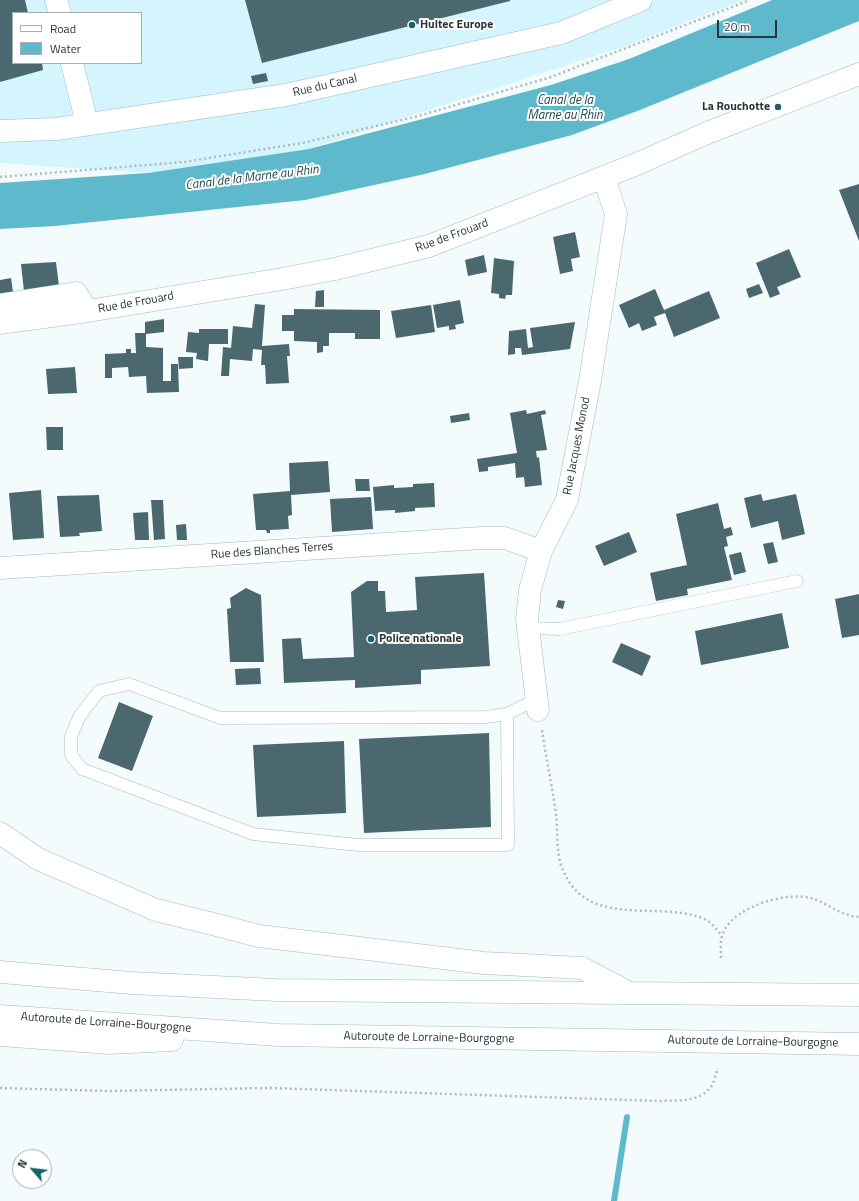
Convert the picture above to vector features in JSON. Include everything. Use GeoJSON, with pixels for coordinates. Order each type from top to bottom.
{"type":"FeatureCollection","features":[{"type":"Feature","properties":{"kind":"main road"},"geometry":{"type":"LineString","coordinates":[[56,0],[60,12]]}},
{"type":"Feature","properties":{"kind":"main road","name":"Rue du Canal"},"geometry":{"type":"LineString","coordinates":[[0,130],[56,128],[286,95],[561,33],[641,0]]}},
{"type":"Feature","properties":{"kind":"main road"},"geometry":{"type":"LineString","coordinates":[[72,64],[87,124]]}},
{"type":"Feature","properties":{"kind":"main road","name":"Rue de Frouard"},"geometry":{"type":"LineString","coordinates":[[0,323],[88,311],[320,272],[429,246],[604,177],[707,133],[859,74]]}},
{"type":"Feature","properties":{"kind":"main road","name":"Rue Jacques Monod"},"geometry":{"type":"LineString","coordinates":[[538,705],[528,628],[530,590],[541,551],[567,500],[590,381],[616,214],[604,177]]}},
{"type":"Feature","properties":{"kind":"main road"},"geometry":{"type":"LineString","coordinates":[[0,305],[76,293],[88,311]]}},
{"type":"Feature","properties":{"kind":"main road","name":"Rue des Blanches Terres"},"geometry":{"type":"LineString","coordinates":[[0,568],[482,538],[505,538],[521,542],[541,551]]}},
{"type":"Feature","properties":{"kind":"main road"},"geometry":{"type":"LineString","coordinates":[[0,833],[38,859],[163,912],[259,936],[484,962],[582,968],[628,992]]}},
{"type":"Feature","properties":{"kind":"main road"},"geometry":{"type":"LineString","coordinates":[[0,972],[132,983],[278,990],[859,995]]}},
{"type":"Feature","properties":{"kind":"main road","name":"Autoroute de Lorraine-Bourgogne"},"geometry":{"type":"LineString","coordinates":[[0,1016],[278,1035],[859,1044]]}},
{"type":"Feature","properties":{"kind":"main road"},"geometry":{"type":"LineString","coordinates":[[0,1034],[109,1043],[278,1035]]}},
{"type":"Feature","properties":{"kind":"lane"},"geometry":{"type":"LineString","coordinates":[[528,628],[560,629],[798,581]]}},
{"type":"Feature","properties":{"kind":"lane"},"geometry":{"type":"LineString","coordinates":[[507,714],[508,845],[358,845],[253,834],[82,769],[72,755],[71,737],[79,716],[99,691],[129,684],[220,718],[486,717],[507,714],[538,705]]}},
{"type":"Feature","properties":{"kind":"path"},"geometry":{"type":"LineString","coordinates":[[0,177],[184,162],[302,143],[414,117],[551,78],[750,0]]}},
{"type":"Feature","properties":{"kind":"path"},"geometry":{"type":"LineString","coordinates":[[538,705],[556,814],[561,864],[568,881],[576,891],[590,902],[608,908],[685,914],[703,918],[714,925],[722,936]]}},
{"type":"Feature","properties":{"kind":"path"},"geometry":{"type":"LineString","coordinates":[[721,958],[722,936],[733,919],[740,912],[783,898],[813,899],[849,916],[859,916]]}},
{"type":"Feature","properties":{"kind":"path"},"geometry":{"type":"LineString","coordinates":[[0,1088],[108,1092],[269,1088],[660,1101],[691,1100],[701,1096],[712,1086],[718,1068]]}},
{"type":"Feature","properties":{"kind":"shaded area"},"geometry":{"type":"Polygon","coordinates":[[[0,0],[743,0],[620,48],[309,149],[148,173],[0,163],[0,0]]]}},
{"type":"Feature","properties":{"kind":"water","name":"Canal de la Marne au Rhin"},"geometry":{"type":"Polygon","coordinates":[[[772,0],[859,0],[859,21],[640,110],[572,135],[425,174],[305,200],[55,226],[0,229],[0,183],[148,173],[309,149],[551,85],[629,59],[772,0]]]}},
{"type":"Feature","properties":{"kind":"building"},"geometry":{"type":"Polygon","coordinates":[[[0,0],[25,0],[28,12],[12,12],[12,64],[42,64],[43,70],[0,82],[0,0]]]}},
{"type":"Feature","properties":{"kind":"building"},"geometry":{"type":"Polygon","coordinates":[[[245,0],[510,0],[510,1],[262,63],[245,0]]]}},
{"type":"Feature","properties":{"kind":"building"},"geometry":{"type":"Polygon","coordinates":[[[266,73],[268,81],[253,84],[251,76],[266,73]]]}},
{"type":"Feature","properties":{"kind":"building"},"geometry":{"type":"Polygon","coordinates":[[[859,184],[859,241],[839,190],[859,184]]]}},
{"type":"Feature","properties":{"kind":"building"},"geometry":{"type":"Polygon","coordinates":[[[575,232],[580,257],[571,259],[573,271],[560,274],[553,237],[575,232]]]}},
{"type":"Feature","properties":{"kind":"building"},"geometry":{"type":"Polygon","coordinates":[[[789,249],[801,277],[777,287],[780,294],[770,298],[756,263],[789,249]]]}},
{"type":"Feature","properties":{"kind":"building"},"geometry":{"type":"Polygon","coordinates":[[[484,255],[487,272],[468,276],[465,260],[484,255]]]}},
{"type":"Feature","properties":{"kind":"building"},"geometry":{"type":"Polygon","coordinates":[[[494,258],[514,261],[512,295],[506,295],[505,299],[499,298],[499,294],[491,293],[494,258]]]}},
{"type":"Feature","properties":{"kind":"building"},"geometry":{"type":"Polygon","coordinates":[[[56,262],[59,286],[24,291],[21,264],[56,262]]]}},
{"type":"Feature","properties":{"kind":"building"},"geometry":{"type":"Polygon","coordinates":[[[11,278],[13,292],[0,294],[0,280],[11,278]]]}},
{"type":"Feature","properties":{"kind":"building"},"geometry":{"type":"Polygon","coordinates":[[[759,284],[763,293],[749,298],[746,289],[759,284]]]}},
{"type":"Feature","properties":{"kind":"building"},"geometry":{"type":"Polygon","coordinates":[[[655,289],[664,310],[709,291],[720,318],[674,337],[665,313],[654,317],[657,325],[642,331],[639,323],[629,328],[619,305],[655,289]]]}},
{"type":"Feature","properties":{"kind":"building"},"geometry":{"type":"Polygon","coordinates":[[[324,290],[324,307],[315,307],[316,291],[324,290]]]}},
{"type":"Feature","properties":{"kind":"building"},"geometry":{"type":"Polygon","coordinates":[[[460,300],[464,323],[455,325],[456,329],[449,330],[449,326],[437,328],[433,305],[460,300]]]}},
{"type":"Feature","properties":{"kind":"building"},"geometry":{"type":"Polygon","coordinates":[[[255,304],[265,305],[262,346],[289,344],[290,356],[287,356],[289,383],[266,384],[265,365],[261,365],[262,350],[253,349],[252,361],[230,359],[229,376],[221,376],[223,347],[231,348],[233,326],[252,328],[255,304]]]}},
{"type":"Feature","properties":{"kind":"building"},"geometry":{"type":"Polygon","coordinates":[[[431,305],[435,332],[396,338],[391,311],[431,305]]]}},
{"type":"Feature","properties":{"kind":"building"},"geometry":{"type":"Polygon","coordinates":[[[294,309],[380,310],[380,339],[355,339],[355,333],[329,333],[329,346],[323,346],[323,352],[317,353],[317,342],[294,341],[294,331],[282,331],[282,315],[294,315],[294,309]]]}},
{"type":"Feature","properties":{"kind":"building"},"geometry":{"type":"Polygon","coordinates":[[[164,319],[164,332],[146,334],[146,347],[163,348],[163,381],[171,381],[171,364],[178,364],[179,392],[147,393],[146,376],[129,377],[128,367],[112,368],[112,378],[105,378],[105,354],[126,353],[126,349],[131,349],[131,353],[136,353],[135,333],[145,333],[145,322],[164,319]]]}},
{"type":"Feature","properties":{"kind":"building"},"geometry":{"type":"Polygon","coordinates":[[[575,322],[570,349],[522,355],[521,348],[515,348],[515,354],[508,355],[509,331],[526,329],[528,348],[533,347],[530,328],[575,322]]]}},
{"type":"Feature","properties":{"kind":"building"},"geometry":{"type":"Polygon","coordinates":[[[199,329],[228,329],[228,344],[209,344],[208,361],[196,359],[197,353],[186,352],[188,332],[199,333],[199,329]]]}},
{"type":"Feature","properties":{"kind":"building"},"geometry":{"type":"Polygon","coordinates":[[[178,357],[193,357],[193,368],[179,369],[178,357]]]}},
{"type":"Feature","properties":{"kind":"building"},"geometry":{"type":"Polygon","coordinates":[[[75,367],[77,393],[48,394],[46,369],[75,367]]]}},
{"type":"Feature","properties":{"kind":"building"},"geometry":{"type":"Polygon","coordinates":[[[526,410],[527,414],[545,410],[546,414],[541,415],[547,450],[536,451],[537,458],[539,457],[542,485],[525,487],[524,477],[516,478],[515,463],[488,467],[488,471],[479,472],[477,459],[517,453],[510,413],[526,410]]]}},
{"type":"Feature","properties":{"kind":"building"},"geometry":{"type":"Polygon","coordinates":[[[469,413],[470,420],[451,423],[450,416],[469,413]]]}},
{"type":"Feature","properties":{"kind":"building"},"geometry":{"type":"Polygon","coordinates":[[[46,427],[63,427],[63,450],[47,450],[46,427]]]}},
{"type":"Feature","properties":{"kind":"building"},"geometry":{"type":"Polygon","coordinates":[[[328,461],[330,492],[291,495],[292,515],[288,516],[289,529],[270,530],[270,533],[267,533],[266,530],[256,530],[253,494],[290,491],[289,463],[328,461]]]}},
{"type":"Feature","properties":{"kind":"building"},"geometry":{"type":"Polygon","coordinates":[[[355,479],[369,479],[370,491],[356,491],[355,479]]]}},
{"type":"Feature","properties":{"kind":"building"},"geometry":{"type":"Polygon","coordinates":[[[434,483],[435,507],[415,508],[415,511],[395,513],[395,510],[375,511],[373,487],[394,485],[394,488],[413,487],[413,484],[434,483]]]}},
{"type":"Feature","properties":{"kind":"building"},"geometry":{"type":"Polygon","coordinates":[[[41,490],[44,538],[13,540],[9,493],[41,490]]]}},
{"type":"Feature","properties":{"kind":"building"},"geometry":{"type":"Polygon","coordinates":[[[761,494],[763,501],[796,494],[805,534],[782,540],[778,521],[751,528],[744,498],[761,494]]]}},
{"type":"Feature","properties":{"kind":"building"},"geometry":{"type":"Polygon","coordinates":[[[99,495],[102,531],[79,533],[80,536],[60,537],[57,496],[99,495]]]}},
{"type":"Feature","properties":{"kind":"building"},"geometry":{"type":"Polygon","coordinates":[[[371,497],[373,529],[332,532],[330,499],[371,497]]]}},
{"type":"Feature","properties":{"kind":"building"},"geometry":{"type":"Polygon","coordinates":[[[151,500],[163,500],[165,539],[154,540],[151,500]]]}},
{"type":"Feature","properties":{"kind":"building"},"geometry":{"type":"Polygon","coordinates":[[[718,503],[724,529],[731,527],[733,535],[726,537],[728,546],[724,547],[732,580],[687,589],[688,595],[656,601],[650,573],[687,565],[676,514],[718,503]]]}},
{"type":"Feature","properties":{"kind":"building"},"geometry":{"type":"Polygon","coordinates":[[[148,512],[149,540],[135,540],[133,513],[148,512]]]}},
{"type":"Feature","properties":{"kind":"building"},"geometry":{"type":"Polygon","coordinates":[[[186,524],[187,540],[177,540],[176,525],[186,524]]]}},
{"type":"Feature","properties":{"kind":"building"},"geometry":{"type":"Polygon","coordinates":[[[629,532],[637,552],[604,566],[595,546],[629,532]]]}},
{"type":"Feature","properties":{"kind":"building"},"geometry":{"type":"Polygon","coordinates":[[[773,542],[778,562],[768,564],[763,544],[773,542]]]}},
{"type":"Feature","properties":{"kind":"building"},"geometry":{"type":"Polygon","coordinates":[[[741,552],[746,572],[734,575],[729,555],[741,552]]]}},
{"type":"Feature","properties":{"kind":"building"},"geometry":{"type":"Polygon","coordinates":[[[484,573],[490,666],[421,670],[421,684],[355,688],[355,680],[284,683],[282,639],[301,638],[303,659],[354,657],[351,592],[367,581],[378,581],[378,591],[385,591],[386,612],[417,610],[415,577],[484,573]]]}},
{"type":"Feature","properties":{"kind":"building"},"geometry":{"type":"Polygon","coordinates":[[[246,588],[261,595],[264,662],[230,662],[227,609],[231,608],[230,598],[246,588]]]}},
{"type":"Feature","properties":{"kind":"building"},"geometry":{"type":"Polygon","coordinates":[[[859,594],[859,635],[842,638],[835,599],[859,594]]]}},
{"type":"Feature","properties":{"kind":"building"},"geometry":{"type":"Polygon","coordinates":[[[558,600],[565,601],[563,609],[556,607],[558,600]]]}},
{"type":"Feature","properties":{"kind":"building"},"geometry":{"type":"Polygon","coordinates":[[[782,613],[789,648],[701,665],[695,631],[782,613]]]}},
{"type":"Feature","properties":{"kind":"building"},"geometry":{"type":"Polygon","coordinates":[[[621,643],[651,656],[642,676],[612,662],[621,643]]]}},
{"type":"Feature","properties":{"kind":"building"},"geometry":{"type":"Polygon","coordinates":[[[260,668],[261,684],[236,685],[235,669],[260,668]]]}},
{"type":"Feature","properties":{"kind":"building"},"geometry":{"type":"Polygon","coordinates":[[[119,702],[153,716],[132,771],[98,758],[119,702]]]}},
{"type":"Feature","properties":{"kind":"building"},"geometry":{"type":"Polygon","coordinates":[[[489,733],[491,827],[364,833],[359,739],[489,733]]]}},
{"type":"Feature","properties":{"kind":"building"},"geometry":{"type":"Polygon","coordinates":[[[344,741],[346,813],[257,817],[253,745],[344,741]]]}},
{"type":"Feature","properties":{"kind":"waterway"},"geometry":{"type":"LineString","coordinates":[[614,1201],[627,1117]]}},
{"type":"Feature","properties":{"kind":"place","name":"Hultec Europe"},"geometry":{"type":"Point","coordinates":[412,25]}},
{"type":"Feature","properties":{"kind":"place","name":"La Rouchotte"},"geometry":{"type":"Point","coordinates":[778,107]}},
{"type":"Feature","properties":{"kind":"place","name":"Police nationale"},"geometry":{"type":"Point","coordinates":[371,639]}}]}
